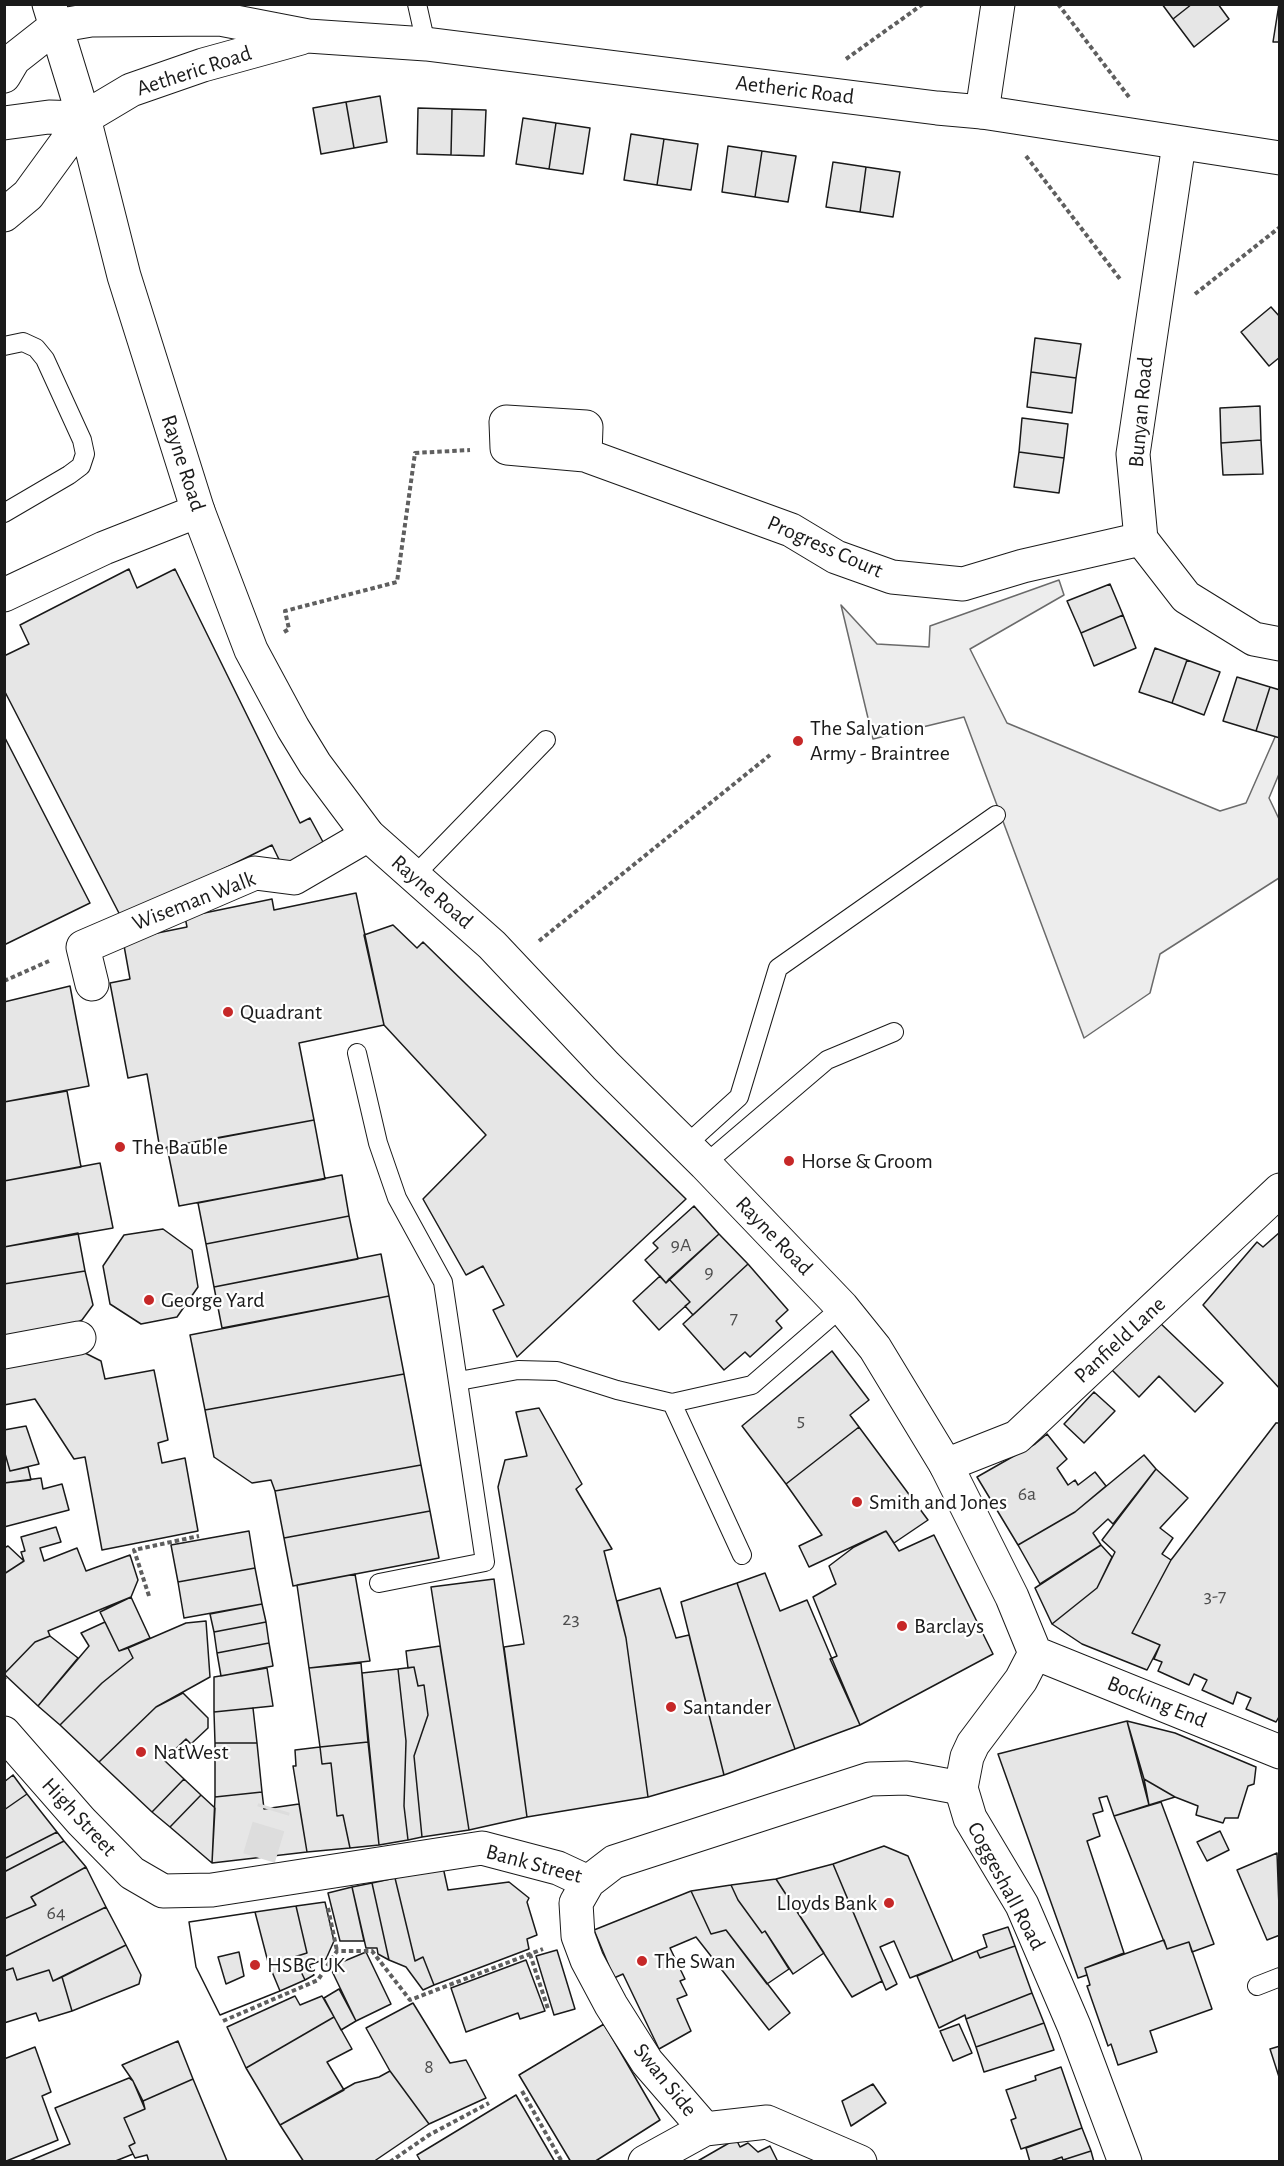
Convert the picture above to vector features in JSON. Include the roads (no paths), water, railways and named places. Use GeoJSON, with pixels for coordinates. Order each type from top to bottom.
{"type":"FeatureCollection","features":[{"type":"Feature","properties":{"kind":"street"},"geometry":{"type":"LineString","coordinates":[[982,112],[998,4]]}},
{"type":"Feature","properties":{"kind":"street","name":"Aetheric Road"},"geometry":{"type":"LineString","coordinates":[[52,15],[91,20],[220,19],[308,36],[426,44],[982,112],[1280,158]]}},
{"type":"Feature","properties":{"kind":"street"},"geometry":{"type":"LineString","coordinates":[[4,76],[14,59],[52,15]]}},
{"type":"Feature","properties":{"kind":"street","name":"Rayne Road"},"geometry":{"type":"LineString","coordinates":[[52,15],[84,118],[124,276],[198,512],[251,650],[315,764],[368,835],[492,945],[606,1066],[842,1306],[875,1348],[946,1465],[1012,1597],[1035,1653]]}},
{"type":"Feature","properties":{"kind":"street","name":"Aetheric Road"},"geometry":{"type":"LineString","coordinates":[[84,118],[131,90],[203,65],[308,36]]}},
{"type":"Feature","properties":{"kind":"street"},"geometry":{"type":"LineString","coordinates":[[4,123],[49,117],[84,118]]}},
{"type":"Feature","properties":{"kind":"street"},"geometry":{"type":"LineString","coordinates":[[4,215],[28,195],[84,118]]}},
{"type":"Feature","properties":{"kind":"street","name":"Bunyan Road"},"geometry":{"type":"LineString","coordinates":[[1141,539],[1133,454],[1179,144]]}},
{"type":"Feature","properties":{"kind":"street","name":"Progress Court"},"geometry":{"type":"LineString","coordinates":[[507,448],[506,422],[586,427],[585,455],[791,530],[836,557],[892,577],[963,584],[1023,566],[1141,539]]}},
{"type":"Feature","properties":{"kind":"street"},"geometry":{"type":"LineString","coordinates":[[4,595],[104,548],[198,512]]}},
{"type":"Feature","properties":{"kind":"street"},"geometry":{"type":"LineString","coordinates":[[1141,539],[1186,597],[1254,639],[1280,644]]}},
{"type":"Feature","properties":{"kind":"street","name":"Wiseman Walk"},"geometry":{"type":"LineString","coordinates":[[92,984],[83,947],[255,873],[294,878],[368,835]]}},
{"type":"Feature","properties":{"kind":"street","name":"Panfield Lane"},"geometry":{"type":"LineString","coordinates":[[946,1465],[1017,1437],[1280,1190]]}},
{"type":"Feature","properties":{"kind":"street"},"geometry":{"type":"LineString","coordinates":[[4,1352],[79,1338]]}},
{"type":"Feature","properties":{"kind":"street","name":"Bocking End"},"geometry":{"type":"LineString","coordinates":[[1035,1653],[1280,1752]]}},
{"type":"Feature","properties":{"kind":"street","name":"Coggeshall Road"},"geometry":{"type":"LineString","coordinates":[[1035,1653],[1021,1680],[973,1744],[967,1757],[961,1788],[970,1818],[1022,1905],[1074,2026],[1122,2154]]}},
{"type":"Feature","properties":{"kind":"street","name":"High Street"},"geometry":{"type":"LineString","coordinates":[[4,1733],[81,1821],[132,1873],[163,1891]]}},
{"type":"Feature","properties":{"kind":"street","name":"Bank Street"},"geometry":{"type":"LineString","coordinates":[[163,1891],[212,1890],[260,1871],[482,1848],[558,1868],[588,1882],[614,1862],[870,1779],[907,1778],[961,1788]]}},
{"type":"Feature","properties":{"kind":"street","name":"Swan Side"},"geometry":{"type":"LineString","coordinates":[[588,1882],[576,1903],[578,1936],[587,1960],[611,2005],[647,2062],[705,2129],[767,2122],[860,2162]]}},
{"type":"Feature","properties":{"kind":"street"},"geometry":{"type":"LineString","coordinates":[[645,2162],[705,2129]]}},
{"type":"Feature","properties":{"kind":"lane"},"geometry":{"type":"LineString","coordinates":[[417,4],[426,44]]}},
{"type":"Feature","properties":{"kind":"lane"},"geometry":{"type":"LineString","coordinates":[[4,346],[23,342],[36,348],[45,359],[82,440],[85,454],[81,466],[69,475],[4,513]]}},
{"type":"Feature","properties":{"kind":"lane"},"geometry":{"type":"LineString","coordinates":[[414,876],[546,740]]}},
{"type":"Feature","properties":{"kind":"lane"},"geometry":{"type":"LineString","coordinates":[[696,1155],[739,1097],[778,968],[996,815]]}},
{"type":"Feature","properties":{"kind":"lane"},"geometry":{"type":"LineString","coordinates":[[696,1155],[827,1060],[894,1032]]}},
{"type":"Feature","properties":{"kind":"lane"},"geometry":{"type":"LineString","coordinates":[[357,1053],[378,1143],[397,1198],[443,1282],[485,1562],[379,1583]]}},
{"type":"Feature","properties":{"kind":"lane"},"geometry":{"type":"LineString","coordinates":[[459,1381],[518,1370],[557,1371],[617,1390],[672,1403],[752,1385],[842,1306]]}},
{"type":"Feature","properties":{"kind":"lane"},"geometry":{"type":"LineString","coordinates":[[672,1403],[742,1555]]}},
{"type":"Feature","properties":{"kind":"lane"},"geometry":{"type":"LineString","coordinates":[[1257,1986],[1280,1977]]}},
{"type":"Feature","properties":{"kind":"tunnel"},"geometry":{"type":"LineString","coordinates":[[259,1858],[274,1808]]}},
{"type":"Feature","properties":{"kind":"place","name":"The Salvation Army - Braintree"},"geometry":{"type":"Point","coordinates":[798,741]}},
{"type":"Feature","properties":{"kind":"place","name":"Quadrant"},"geometry":{"type":"Point","coordinates":[228,1012]}},
{"type":"Feature","properties":{"kind":"place","name":"The Bauble"},"geometry":{"type":"Point","coordinates":[120,1147]}},
{"type":"Feature","properties":{"kind":"place","name":"Horse & Groom"},"geometry":{"type":"Point","coordinates":[789,1161]}},
{"type":"Feature","properties":{"kind":"place","name":"George Yard"},"geometry":{"type":"Point","coordinates":[149,1300]}},
{"type":"Feature","properties":{"kind":"place","name":"Smith and Jones"},"geometry":{"type":"Point","coordinates":[857,1502]}},
{"type":"Feature","properties":{"kind":"place","name":"Barclays"},"geometry":{"type":"Point","coordinates":[902,1626]}},
{"type":"Feature","properties":{"kind":"place","name":"Santander"},"geometry":{"type":"Point","coordinates":[671,1707]}},
{"type":"Feature","properties":{"kind":"place","name":"NatWest"},"geometry":{"type":"Point","coordinates":[141,1752]}},
{"type":"Feature","properties":{"kind":"place","name":"Lloyds Bank"},"geometry":{"type":"Point","coordinates":[889,1903]}},
{"type":"Feature","properties":{"kind":"place","name":"The Swan"},"geometry":{"type":"Point","coordinates":[642,1961]}},
{"type":"Feature","properties":{"kind":"place","name":"HSBC UK"},"geometry":{"type":"Point","coordinates":[255,1965]}}]}
